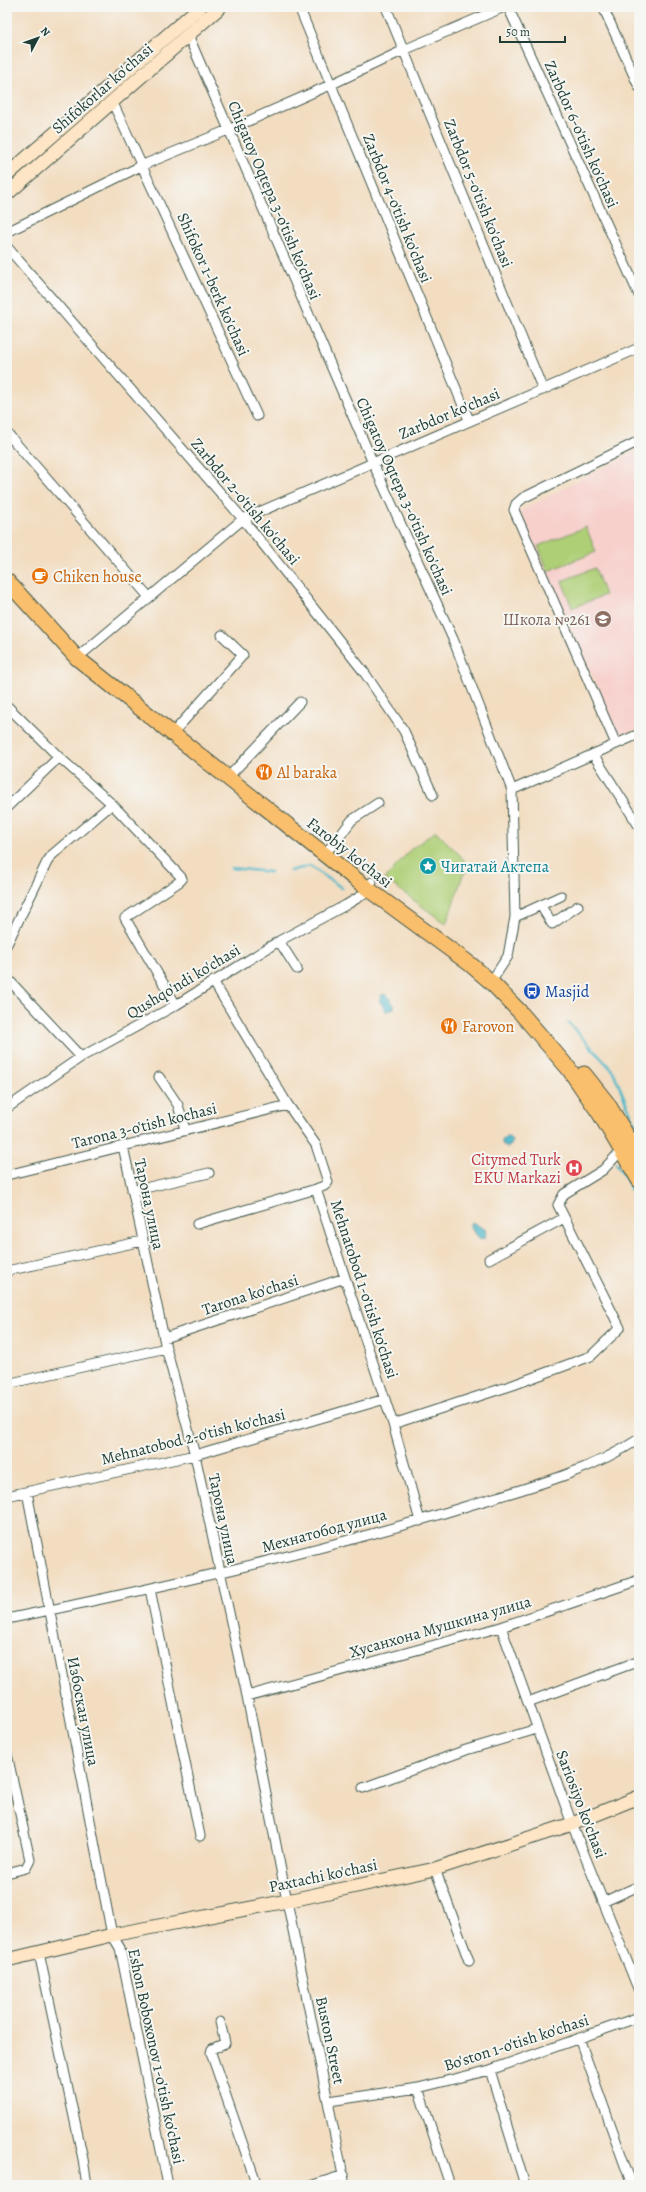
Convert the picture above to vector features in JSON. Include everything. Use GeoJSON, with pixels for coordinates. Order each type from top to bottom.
{"type":"FeatureCollection","features":[{"type":"Feature","properties":{"kind":"main road","name":"Farobiy ko'chasi"},"geometry":{"type":"LineString","coordinates":[[7,569],[80,655]]}},
{"type":"Feature","properties":{"kind":"main road","name":"Farobiy ko'chasi"},"geometry":{"type":"LineString","coordinates":[[7,581],[80,655],[174,732],[370,886],[528,1005],[607,1103],[627,1145],[639,1180]]}},
{"type":"Feature","properties":{"kind":"main road","name":"Farobiy ko'chasi"},"geometry":{"type":"LineString","coordinates":[[174,732],[233,772],[326,851]]}},
{"type":"Feature","properties":{"kind":"main road","name":"Farobiy ko'chasi"},"geometry":{"type":"LineString","coordinates":[[627,1145],[639,1156]]}},
{"type":"Feature","properties":{"kind":"street","name":"Shifokorlar ko'chasi"},"geometry":{"type":"LineString","coordinates":[[7,175],[200,7]]}},
{"type":"Feature","properties":{"kind":"street","name":"Shifokorlar ko'chasi"},"geometry":{"type":"LineString","coordinates":[[7,194],[220,7]]}},
{"type":"Feature","properties":{"kind":"street","name":"Zarbdor 4-o'tish ko'chasi"},"geometry":{"type":"LineString","coordinates":[[299,7],[469,420]]}},
{"type":"Feature","properties":{"kind":"street","name":"Zarbdor 5-o'tish ko'chasi"},"geometry":{"type":"LineString","coordinates":[[386,7],[543,390]]}},
{"type":"Feature","properties":{"kind":"street"},"geometry":{"type":"LineString","coordinates":[[7,232],[143,165],[228,130],[330,85],[404,50],[504,7]]}},
{"type":"Feature","properties":{"kind":"street","name":"Zarbdor 6-o'tish ko'chasi"},"geometry":{"type":"LineString","coordinates":[[508,7],[639,295]]}},
{"type":"Feature","properties":{"kind":"street"},"geometry":{"type":"LineString","coordinates":[[603,7],[639,87]]}},
{"type":"Feature","properties":{"kind":"street","name":"Chigatoy Oqtepa 3-o'tish ko'chasi"},"geometry":{"type":"LineString","coordinates":[[188,35],[373,463],[453,639],[512,790],[515,917],[508,956],[493,978]]}},
{"type":"Feature","properties":{"kind":"street","name":"Shifokor 1-berk ko'chasi"},"geometry":{"type":"LineString","coordinates":[[112,101],[143,165],[257,416]]}},
{"type":"Feature","properties":{"kind":"street","name":"Zarbdor 2-o'tish ko'chasi"},"geometry":{"type":"LineString","coordinates":[[7,247],[243,519],[385,701],[408,738],[433,795]]}},
{"type":"Feature","properties":{"kind":"street","name":"Zarbdor ko'chasi"},"geometry":{"type":"LineString","coordinates":[[80,655],[243,519],[469,420],[543,390],[639,348]]}},
{"type":"Feature","properties":{"kind":"street"},"geometry":{"type":"LineString","coordinates":[[7,433],[149,597]]}},
{"type":"Feature","properties":{"kind":"street"},"geometry":{"type":"LineString","coordinates":[[616,744],[514,510],[516,504],[523,498],[639,441]]}},
{"type":"Feature","properties":{"kind":"street"},"geometry":{"type":"LineString","coordinates":[[174,732],[243,655],[222,635]]}},
{"type":"Feature","properties":{"kind":"street"},"geometry":{"type":"LineString","coordinates":[[233,772],[300,702]]}},
{"type":"Feature","properties":{"kind":"street"},"geometry":{"type":"LineString","coordinates":[[7,706],[59,757],[112,804],[182,879],[125,918],[176,1005]]}},
{"type":"Feature","properties":{"kind":"street"},"geometry":{"type":"LineString","coordinates":[[512,790],[639,734]]}},
{"type":"Feature","properties":{"kind":"street"},"geometry":{"type":"LineString","coordinates":[[593,754],[639,826]]}},
{"type":"Feature","properties":{"kind":"street"},"geometry":{"type":"LineString","coordinates":[[7,807],[59,757]]}},
{"type":"Feature","properties":{"kind":"street"},"geometry":{"type":"LineString","coordinates":[[326,851],[352,820],[378,803]]}},
{"type":"Feature","properties":{"kind":"street"},"geometry":{"type":"LineString","coordinates":[[7,944],[47,862],[52,855],[112,804]]}},
{"type":"Feature","properties":{"kind":"street","name":"Qushqo'ndi ko'chasi"},"geometry":{"type":"LineString","coordinates":[[7,1108],[81,1057],[176,1005],[279,941],[366,894],[370,886]]}},
{"type":"Feature","properties":{"kind":"street"},"geometry":{"type":"LineString","coordinates":[[515,917],[561,896]]}},
{"type":"Feature","properties":{"kind":"street"},"geometry":{"type":"LineString","coordinates":[[541,906],[552,924],[578,906]]}},
{"type":"Feature","properties":{"kind":"street"},"geometry":{"type":"LineString","coordinates":[[279,941],[297,969]]}},
{"type":"Feature","properties":{"kind":"street"},"geometry":{"type":"LineString","coordinates":[[8,981],[81,1057]]}},
{"type":"Feature","properties":{"kind":"street","name":"Mehnatobod 1-o'tish ko'chasi"},"geometry":{"type":"LineString","coordinates":[[213,981],[288,1105],[316,1145],[321,1156],[328,1182],[324,1186],[316,1189],[393,1424],[420,1521]]}},
{"type":"Feature","properties":{"kind":"street"},"geometry":{"type":"LineString","coordinates":[[159,1077],[178,1105],[185,1130]]}},
{"type":"Feature","properties":{"kind":"street","name":"Tarona 3-o'tish kochasi"},"geometry":{"type":"LineString","coordinates":[[7,1174],[288,1105]]}},
{"type":"Feature","properties":{"kind":"street"},"geometry":{"type":"LineString","coordinates":[[393,1424],[513,1385],[591,1356],[620,1328],[558,1205],[564,1194],[603,1170],[627,1145]]}},
{"type":"Feature","properties":{"kind":"street","name":"Тарона улица"},"geometry":{"type":"LineString","coordinates":[[122,1146],[165,1343],[195,1455],[219,1574],[247,1696],[287,1901]]}},
{"type":"Feature","properties":{"kind":"street"},"geometry":{"type":"LineString","coordinates":[[132,1191],[209,1173]]}},
{"type":"Feature","properties":{"kind":"street"},"geometry":{"type":"LineString","coordinates":[[197,1224],[316,1189]]}},
{"type":"Feature","properties":{"kind":"street"},"geometry":{"type":"LineString","coordinates":[[489,1259],[564,1218]]}},
{"type":"Feature","properties":{"kind":"street"},"geometry":{"type":"LineString","coordinates":[[7,1271],[142,1241]]}},
{"type":"Feature","properties":{"kind":"street","name":"Tarona ko'chasi"},"geometry":{"type":"LineString","coordinates":[[7,1384],[165,1343],[345,1278]]}},
{"type":"Feature","properties":{"kind":"street","name":"Mehnatobod 2-o'tish ko'chasi"},"geometry":{"type":"LineString","coordinates":[[7,1496],[195,1455],[385,1399]]}},
{"type":"Feature","properties":{"kind":"street","name":"Мехнатобод улица"},"geometry":{"type":"LineString","coordinates":[[7,1619],[219,1574],[420,1521],[570,1474],[615,1455],[639,1439]]}},
{"type":"Feature","properties":{"kind":"street","name":"Избоскан улица"},"geometry":{"type":"LineString","coordinates":[[27,1492],[112,1935]]}},
{"type":"Feature","properties":{"kind":"street","name":"Хусанхона Мушкина улица"},"geometry":{"type":"LineString","coordinates":[[247,1696],[501,1627],[639,1580]]}},
{"type":"Feature","properties":{"kind":"street"},"geometry":{"type":"LineString","coordinates":[[150,1589],[200,1836]]}},
{"type":"Feature","properties":{"kind":"street","name":"Sariosiyo ko'chasi"},"geometry":{"type":"LineString","coordinates":[[501,1627],[572,1824],[639,1991]]}},
{"type":"Feature","properties":{"kind":"street"},"geometry":{"type":"LineString","coordinates":[[528,1702],[639,1661]]}},
{"type":"Feature","properties":{"kind":"street"},"geometry":{"type":"LineString","coordinates":[[363,1788],[466,1750],[537,1729]]}},
{"type":"Feature","properties":{"kind":"street"},"geometry":{"type":"LineString","coordinates":[[7,1754],[30,1860],[26,1868],[7,1873]]}},
{"type":"Feature","properties":{"kind":"street","name":"Paxtachi ko'chasi"},"geometry":{"type":"LineString","coordinates":[[7,1960],[112,1935],[287,1901],[435,1869],[572,1824],[639,1797]]}},
{"type":"Feature","properties":{"kind":"street"},"geometry":{"type":"LineString","coordinates":[[435,1869],[469,1961]]}},
{"type":"Feature","properties":{"kind":"street"},"geometry":{"type":"LineString","coordinates":[[603,1902],[639,1886]]}},
{"type":"Feature","properties":{"kind":"street","name":"Buston Street"},"geometry":{"type":"LineString","coordinates":[[287,1901],[345,2185]]}},
{"type":"Feature","properties":{"kind":"street","name":"Eshon Boboxonov 1-o'tish ko'chasi"},"geometry":{"type":"LineString","coordinates":[[112,1935],[120,1948],[168,2185]]}},
{"type":"Feature","properties":{"kind":"street"},"geometry":{"type":"LineString","coordinates":[[39,1953],[83,2158],[87,2185]]}},
{"type":"Feature","properties":{"kind":"street","name":"Bo'ston 1-o'tish ko'chasi"},"geometry":{"type":"LineString","coordinates":[[329,2101],[418,2088],[490,2070],[639,2017]]}},
{"type":"Feature","properties":{"kind":"street"},"geometry":{"type":"LineString","coordinates":[[220,2022],[225,2043],[212,2049],[211,2053],[257,2185]]}},
{"type":"Feature","properties":{"kind":"street"},"geometry":{"type":"LineString","coordinates":[[579,2038],[632,2185]]}},
{"type":"Feature","properties":{"kind":"street"},"geometry":{"type":"LineString","coordinates":[[490,2070],[525,2185]]}},
{"type":"Feature","properties":{"kind":"street"},"geometry":{"type":"LineString","coordinates":[[418,2088],[450,2185]]}},
{"type":"Feature","properties":{"kind":"street"},"geometry":{"type":"LineString","coordinates":[[313,2185],[344,2175]]}},
{"type":"Feature","properties":{"kind":"shaded area","name":"Школа №261"},"geometry":{"type":"Polygon","coordinates":[[[639,449],[639,728],[619,737],[520,511],[639,449]]]}},
{"type":"Feature","properties":{"kind":"green space"},"geometry":{"type":"Polygon","coordinates":[[[586,527],[596,552],[548,571],[538,546],[586,527]]]}},
{"type":"Feature","properties":{"kind":"green space"},"geometry":{"type":"Polygon","coordinates":[[[595,568],[605,595],[572,608],[562,581],[595,568]]]}},
{"type":"Feature","properties":{"kind":"green space"},"geometry":{"type":"Polygon","coordinates":[[[436,831],[458,853],[469,868],[463,875],[446,924],[385,879],[411,849],[436,831]]]}},
{"type":"Feature","properties":{"kind":"water"},"geometry":{"type":"Polygon","coordinates":[[[386,994],[394,1005],[394,1008],[389,1011],[386,1011],[379,1000],[382,995],[386,994]]]}},
{"type":"Feature","properties":{"kind":"water"},"geometry":{"type":"Polygon","coordinates":[[[507,1137],[512,1142],[507,1147],[502,1142],[507,1137]]]}},
{"type":"Feature","properties":{"kind":"water"},"geometry":{"type":"Polygon","coordinates":[[[472,1222],[486,1230],[485,1238],[480,1239],[469,1226],[472,1222]]]}},
{"type":"Feature","properties":{"kind":"waterway"},"geometry":{"type":"LineString","coordinates":[[290,871],[310,866],[342,888]]}},
{"type":"Feature","properties":{"kind":"waterway"},"geometry":{"type":"LineString","coordinates":[[231,868],[270,872]]}},
{"type":"Feature","properties":{"kind":"waterway"},"geometry":{"type":"LineString","coordinates":[[568,1022],[613,1071],[639,1133]]}},
{"type":"Feature","properties":{"kind":"waterway"},"geometry":{"type":"LineString","coordinates":[[616,1163],[626,1178],[639,1208]]}},
{"type":"Feature","properties":{"kind":"place","name":"Chiken house"},"geometry":{"type":"Point","coordinates":[40,576]}},
{"type":"Feature","properties":{"kind":"place","name":"Школа №261"},"geometry":{"type":"Point","coordinates":[603,619]}},
{"type":"Feature","properties":{"kind":"place","name":"Al baraka"},"geometry":{"type":"Point","coordinates":[264,772]}},
{"type":"Feature","properties":{"kind":"place","name":"Чигатай Актепа"},"geometry":{"type":"Point","coordinates":[428,866]}},
{"type":"Feature","properties":{"kind":"place","name":"Masjid"},"geometry":{"type":"Point","coordinates":[532,991]}},
{"type":"Feature","properties":{"kind":"place","name":"Farovon"},"geometry":{"type":"Point","coordinates":[449,1026]}},
{"type":"Feature","properties":{"kind":"place","name":"Citymed Turk EKU Markazi"},"geometry":{"type":"Point","coordinates":[574,1168]}}]}
